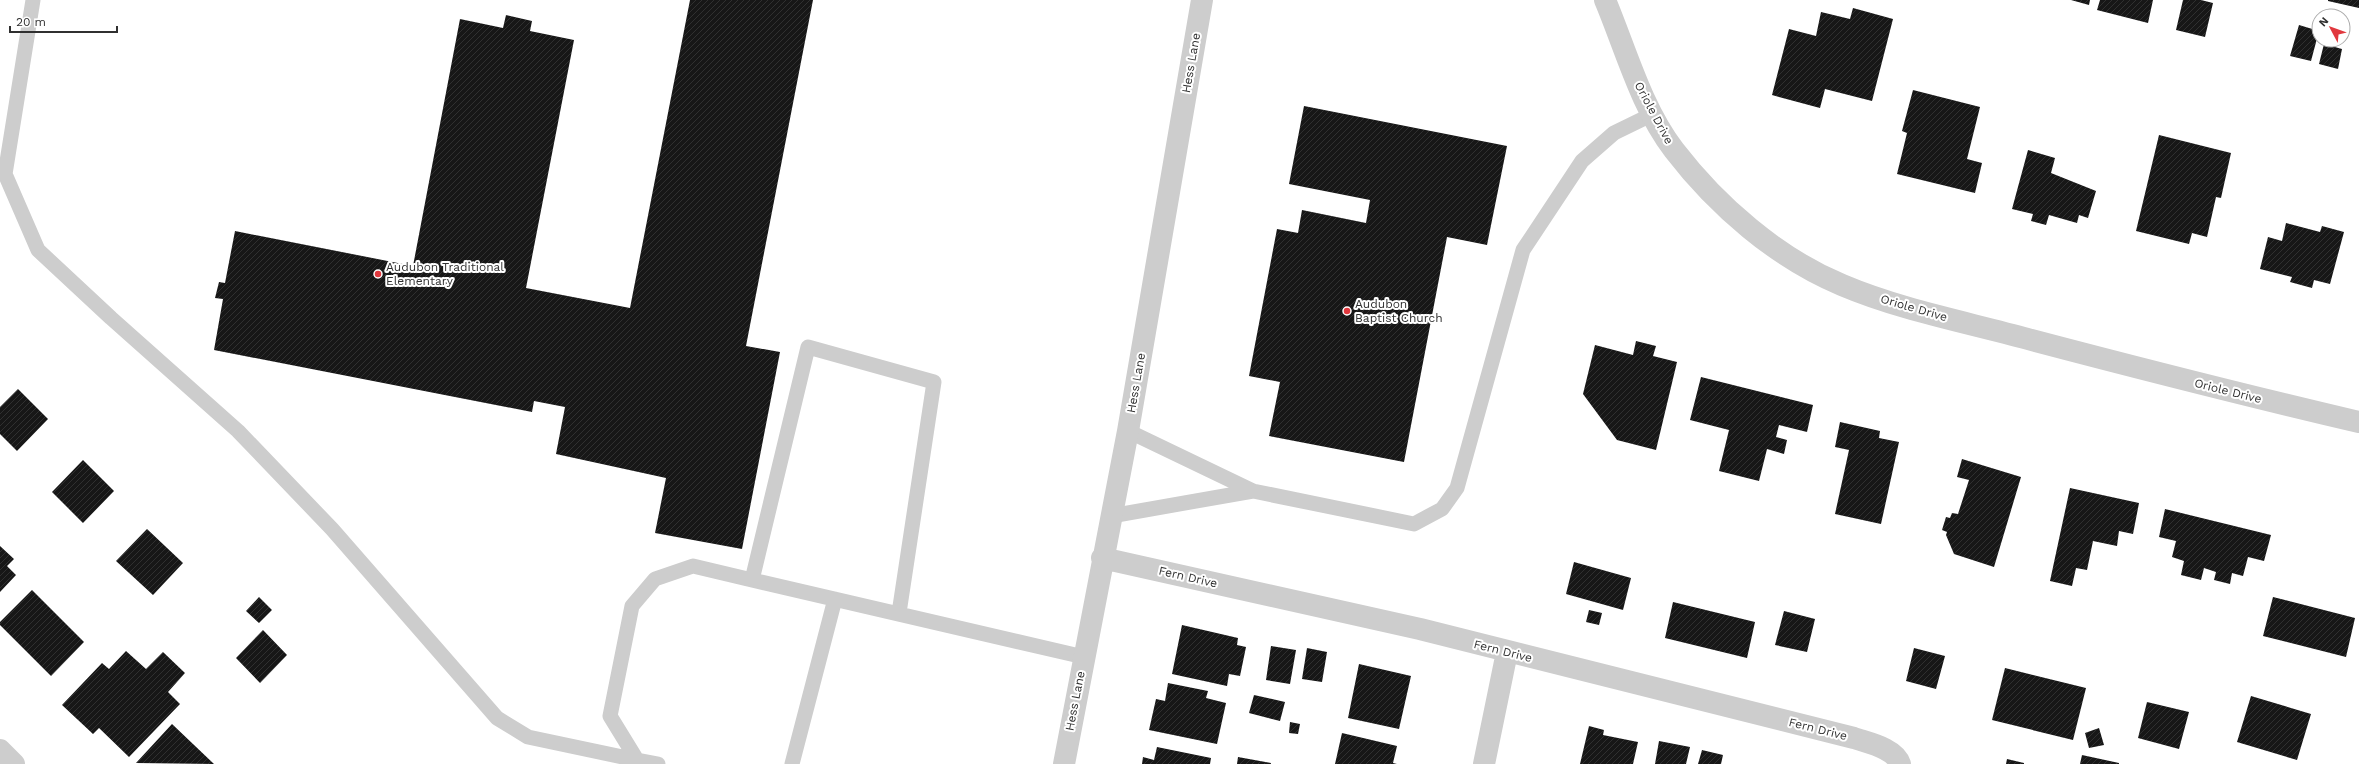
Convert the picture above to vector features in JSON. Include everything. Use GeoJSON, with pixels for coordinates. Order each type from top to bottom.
{"type":"FeatureCollection","features":[{"type":"Feature","properties":{"kind":"street","name":"Hess Lane"},"geometry":{"type":"LineString","coordinates":[[1064,764],[1102,558],[1128,431],[1202,0]]}},
{"type":"Feature","properties":{"kind":"street","name":"Oriole Drive"},"geometry":{"type":"LineString","coordinates":[[1605,0],[1644,99],[1673,149],[1706,188],[1764,239],[1802,264],[1841,285],[1911,308],[2214,388],[2359,422]]}},
{"type":"Feature","properties":{"kind":"street","name":"Fern Drive"},"geometry":{"type":"LineString","coordinates":[[1102,558],[1420,629],[1854,738],[1891,752],[1899,762]]}},
{"type":"Feature","properties":{"kind":"street"},"geometry":{"type":"LineString","coordinates":[[1484,764],[1507,652]]}},
{"type":"Feature","properties":{"kind":"street"},"geometry":{"type":"LineString","coordinates":[[0,750],[14,764]]}},
{"type":"Feature","properties":{"kind":"lane"},"geometry":{"type":"LineString","coordinates":[[33,0],[5,174],[38,250],[116,323],[238,431],[332,529],[497,718],[528,737],[658,764]]}},
{"type":"Feature","properties":{"kind":"lane"},"geometry":{"type":"LineString","coordinates":[[1128,431],[1253,491],[1414,524],[1442,509],[1458,488],[1523,250],[1582,161],[1614,133],[1653,114]]}},
{"type":"Feature","properties":{"kind":"lane"},"geometry":{"type":"LineString","coordinates":[[752,580],[808,346],[934,382],[899,613]]}},
{"type":"Feature","properties":{"kind":"lane"},"geometry":{"type":"LineString","coordinates":[[1111,516],[1253,491]]}},
{"type":"Feature","properties":{"kind":"lane"},"geometry":{"type":"LineString","coordinates":[[637,760],[610,716],[632,606],[655,579],[693,566],[1084,657]]}},
{"type":"Feature","properties":{"kind":"lane"},"geometry":{"type":"LineString","coordinates":[[792,764],[835,599]]}},
{"type":"Feature","properties":{"kind":"building","name":"Audubon Traditional Elementary"},"geometry":{"type":"Polygon","coordinates":[[[690,0],[813,0],[746,346],[780,352],[742,549],[655,533],[666,478],[556,454],[565,407],[534,401],[532,412],[214,350],[223,299],[215,298],[219,282],[225,283],[235,231],[413,266],[460,19],[503,28],[506,15],[532,21],[530,31],[574,40],[526,288],[630,308],[690,0]]]}},
{"type":"Feature","properties":{"kind":"building"},"geometry":{"type":"Polygon","coordinates":[[[2071,0],[2090,0],[2089,5],[2071,0]]]}},
{"type":"Feature","properties":{"kind":"building"},"geometry":{"type":"Polygon","coordinates":[[[2100,0],[2153,0],[2148,23],[2097,10],[2100,0]]]}},
{"type":"Feature","properties":{"kind":"building"},"geometry":{"type":"Polygon","coordinates":[[[2183,0],[2201,0],[2213,3],[2205,37],[2176,30],[2183,0]]]}},
{"type":"Feature","properties":{"kind":"building"},"geometry":{"type":"Polygon","coordinates":[[[2359,0],[2359,8],[2328,1],[2359,0]]]}},
{"type":"Feature","properties":{"kind":"building"},"geometry":{"type":"Polygon","coordinates":[[[1853,8],[1893,19],[1872,101],[1825,89],[1820,108],[1772,95],[1789,29],[1816,36],[1821,12],[1850,19],[1853,8]]]}},
{"type":"Feature","properties":{"kind":"building"},"geometry":{"type":"Polygon","coordinates":[[[2299,25],[2311,29],[2311,48],[2314,48],[2311,61],[2290,56],[2299,25]]]}},
{"type":"Feature","properties":{"kind":"building"},"geometry":{"type":"Polygon","coordinates":[[[2323,48],[2342,49],[2338,69],[2319,64],[2323,48]]]}},
{"type":"Feature","properties":{"kind":"building"},"geometry":{"type":"Polygon","coordinates":[[[1913,90],[1980,107],[1967,159],[1982,163],[1975,193],[1897,174],[1907,133],[1902,131],[1913,90]]]}},
{"type":"Feature","properties":{"kind":"building","name":"Audubon Baptist Church"},"geometry":{"type":"Polygon","coordinates":[[[1304,106],[1507,146],[1487,245],[1447,237],[1404,462],[1269,436],[1280,382],[1249,376],[1277,229],[1298,233],[1302,210],[1366,223],[1370,200],[1289,184],[1304,106]]]}},
{"type":"Feature","properties":{"kind":"building"},"geometry":{"type":"Polygon","coordinates":[[[2159,135],[2231,153],[2221,198],[2216,197],[2207,237],[2192,233],[2189,244],[2136,231],[2159,135]]]}},
{"type":"Feature","properties":{"kind":"building"},"geometry":{"type":"Polygon","coordinates":[[[2028,150],[2055,158],[2051,173],[2096,191],[2088,218],[2079,215],[2077,223],[2049,215],[2046,225],[2031,221],[2033,214],[2012,209],[2028,150]]]}},
{"type":"Feature","properties":{"kind":"building"},"geometry":{"type":"Polygon","coordinates":[[[2286,223],[2320,232],[2322,226],[2344,232],[2330,284],[2314,280],[2312,288],[2290,282],[2292,277],[2260,269],[2268,237],[2282,241],[2286,223]]]}},
{"type":"Feature","properties":{"kind":"building"},"geometry":{"type":"Polygon","coordinates":[[[1636,341],[1656,346],[1653,356],[1677,362],[1656,450],[1617,440],[1583,394],[1595,345],[1633,355],[1636,341]]]}},
{"type":"Feature","properties":{"kind":"building"},"geometry":{"type":"Polygon","coordinates":[[[1701,377],[1813,405],[1807,432],[1779,425],[1776,437],[1787,440],[1784,454],[1767,449],[1759,481],[1719,471],[1729,430],[1690,420],[1701,377]]]}},
{"type":"Feature","properties":{"kind":"building"},"geometry":{"type":"Polygon","coordinates":[[[18,389],[48,419],[17,451],[0,434],[0,407],[18,389]]]}},
{"type":"Feature","properties":{"kind":"building"},"geometry":{"type":"Polygon","coordinates":[[[1840,422],[1880,431],[1879,438],[1899,442],[1881,524],[1835,514],[1849,450],[1835,447],[1840,422]]]}},
{"type":"Feature","properties":{"kind":"building"},"geometry":{"type":"Polygon","coordinates":[[[1962,459],[2021,477],[1994,567],[1954,554],[1946,535],[1947,532],[1942,530],[1946,517],[1950,518],[1952,513],[1958,514],[1969,480],[1957,477],[1962,459]]]}},
{"type":"Feature","properties":{"kind":"building"},"geometry":{"type":"Polygon","coordinates":[[[83,460],[114,491],[83,523],[52,492],[83,460]]]}},
{"type":"Feature","properties":{"kind":"building"},"geometry":{"type":"Polygon","coordinates":[[[2070,488],[2139,503],[2133,534],[2119,531],[2117,546],[2093,541],[2087,570],[2076,568],[2072,586],[2050,581],[2070,488]]]}},
{"type":"Feature","properties":{"kind":"building"},"geometry":{"type":"Polygon","coordinates":[[[2165,509],[2271,535],[2264,561],[2248,557],[2243,576],[2232,573],[2230,584],[2214,580],[2216,572],[2204,568],[2201,580],[2181,575],[2184,561],[2172,557],[2176,541],[2159,537],[2165,509]]]}},
{"type":"Feature","properties":{"kind":"building"},"geometry":{"type":"Polygon","coordinates":[[[147,529],[183,563],[153,595],[116,561],[147,529]]]}},
{"type":"Feature","properties":{"kind":"building"},"geometry":{"type":"Polygon","coordinates":[[[0,546],[14,559],[7,566],[16,575],[0,592],[0,546]]]}},
{"type":"Feature","properties":{"kind":"building"},"geometry":{"type":"Polygon","coordinates":[[[1574,562],[1631,578],[1623,610],[1566,594],[1574,562]]]}},
{"type":"Feature","properties":{"kind":"building"},"geometry":{"type":"Polygon","coordinates":[[[32,590],[84,642],[51,676],[0,625],[0,622],[32,590]]]}},
{"type":"Feature","properties":{"kind":"building"},"geometry":{"type":"Polygon","coordinates":[[[259,597],[272,610],[259,623],[246,611],[259,597]]]}},
{"type":"Feature","properties":{"kind":"building"},"geometry":{"type":"Polygon","coordinates":[[[2273,597],[2355,618],[2346,657],[2263,636],[2273,597]]]}},
{"type":"Feature","properties":{"kind":"building"},"geometry":{"type":"Polygon","coordinates":[[[1673,602],[1755,622],[1747,658],[1665,638],[1673,602]]]}},
{"type":"Feature","properties":{"kind":"building"},"geometry":{"type":"Polygon","coordinates":[[[1589,610],[1602,613],[1599,625],[1586,622],[1589,610]]]}},
{"type":"Feature","properties":{"kind":"building"},"geometry":{"type":"Polygon","coordinates":[[[1784,611],[1815,619],[1807,652],[1775,645],[1784,611]]]}},
{"type":"Feature","properties":{"kind":"building"},"geometry":{"type":"Polygon","coordinates":[[[1182,625],[1238,638],[1237,645],[1246,647],[1240,676],[1229,674],[1227,686],[1172,674],[1182,625]]]}},
{"type":"Feature","properties":{"kind":"building"},"geometry":{"type":"Polygon","coordinates":[[[263,630],[287,655],[260,683],[236,658],[263,630]]]}},
{"type":"Feature","properties":{"kind":"building"},"geometry":{"type":"Polygon","coordinates":[[[1271,646],[1296,650],[1290,684],[1266,680],[1271,646]]]}},
{"type":"Feature","properties":{"kind":"building"},"geometry":{"type":"Polygon","coordinates":[[[1307,648],[1327,652],[1322,682],[1302,679],[1307,648]]]}},
{"type":"Feature","properties":{"kind":"building"},"geometry":{"type":"Polygon","coordinates":[[[1914,648],[1945,656],[1936,689],[1906,681],[1914,648]]]}},
{"type":"Feature","properties":{"kind":"building"},"geometry":{"type":"Polygon","coordinates":[[[126,651],[146,669],[163,652],[185,673],[168,692],[180,704],[129,757],[99,728],[93,734],[62,705],[102,663],[109,669],[126,651]]]}},
{"type":"Feature","properties":{"kind":"building"},"geometry":{"type":"Polygon","coordinates":[[[1359,664],[1411,676],[1399,729],[1348,718],[1359,664]]]}},
{"type":"Feature","properties":{"kind":"building"},"geometry":{"type":"Polygon","coordinates":[[[2005,668],[2086,688],[2073,740],[1992,720],[2005,668]]]}},
{"type":"Feature","properties":{"kind":"building"},"geometry":{"type":"Polygon","coordinates":[[[1168,683],[1208,691],[1206,698],[1226,703],[1217,744],[1149,730],[1156,699],[1165,701],[1168,683]]]}},
{"type":"Feature","properties":{"kind":"building"},"geometry":{"type":"Polygon","coordinates":[[[1254,695],[1285,702],[1280,721],[1249,713],[1254,695]]]}},
{"type":"Feature","properties":{"kind":"building"},"geometry":{"type":"Polygon","coordinates":[[[2251,696],[2311,714],[2297,760],[2237,742],[2251,696]]]}},
{"type":"Feature","properties":{"kind":"building"},"geometry":{"type":"Polygon","coordinates":[[[2147,702],[2189,712],[2179,749],[2138,738],[2147,702]]]}},
{"type":"Feature","properties":{"kind":"building"},"geometry":{"type":"Polygon","coordinates":[[[1290,722],[1300,724],[1298,734],[1289,733],[1290,722]]]}},
{"type":"Feature","properties":{"kind":"building"},"geometry":{"type":"Polygon","coordinates":[[[172,724],[214,764],[136,763],[172,724]]]}},
{"type":"Feature","properties":{"kind":"building"},"geometry":{"type":"Polygon","coordinates":[[[1589,726],[1604,730],[1603,735],[1638,742],[1633,764],[1580,764],[1589,726]]]}},
{"type":"Feature","properties":{"kind":"building"},"geometry":{"type":"Polygon","coordinates":[[[2099,728],[2104,745],[2089,748],[2085,733],[2099,728]]]}},
{"type":"Feature","properties":{"kind":"building"},"geometry":{"type":"Polygon","coordinates":[[[1342,733],[1397,746],[1393,763],[1397,764],[1335,764],[1342,733]]]}},
{"type":"Feature","properties":{"kind":"building"},"geometry":{"type":"Polygon","coordinates":[[[1659,741],[1690,747],[1686,764],[1655,764],[1659,741]]]}},
{"type":"Feature","properties":{"kind":"building"},"geometry":{"type":"Polygon","coordinates":[[[1157,747],[1211,758],[1210,764],[1142,764],[1143,757],[1154,760],[1157,747]]]}},
{"type":"Feature","properties":{"kind":"building"},"geometry":{"type":"Polygon","coordinates":[[[1702,750],[1723,755],[1721,764],[1698,764],[1702,750]]]}},
{"type":"Feature","properties":{"kind":"building"},"geometry":{"type":"Polygon","coordinates":[[[2082,755],[2119,763],[2119,764],[2080,764],[2082,755]]]}},
{"type":"Feature","properties":{"kind":"building"},"geometry":{"type":"Polygon","coordinates":[[[1238,757],[1271,763],[1271,764],[1237,764],[1238,757]]]}},
{"type":"Feature","properties":{"kind":"building"},"geometry":{"type":"Polygon","coordinates":[[[2007,759],[2024,763],[2024,764],[2006,764],[2007,759]]]}},
{"type":"Feature","properties":{"kind":"place","name":"Audubon Traditional Elementary"},"geometry":{"type":"Point","coordinates":[378,274]}},
{"type":"Feature","properties":{"kind":"place","name":"Audubon Baptist Church"},"geometry":{"type":"Point","coordinates":[1347,311]}}]}
